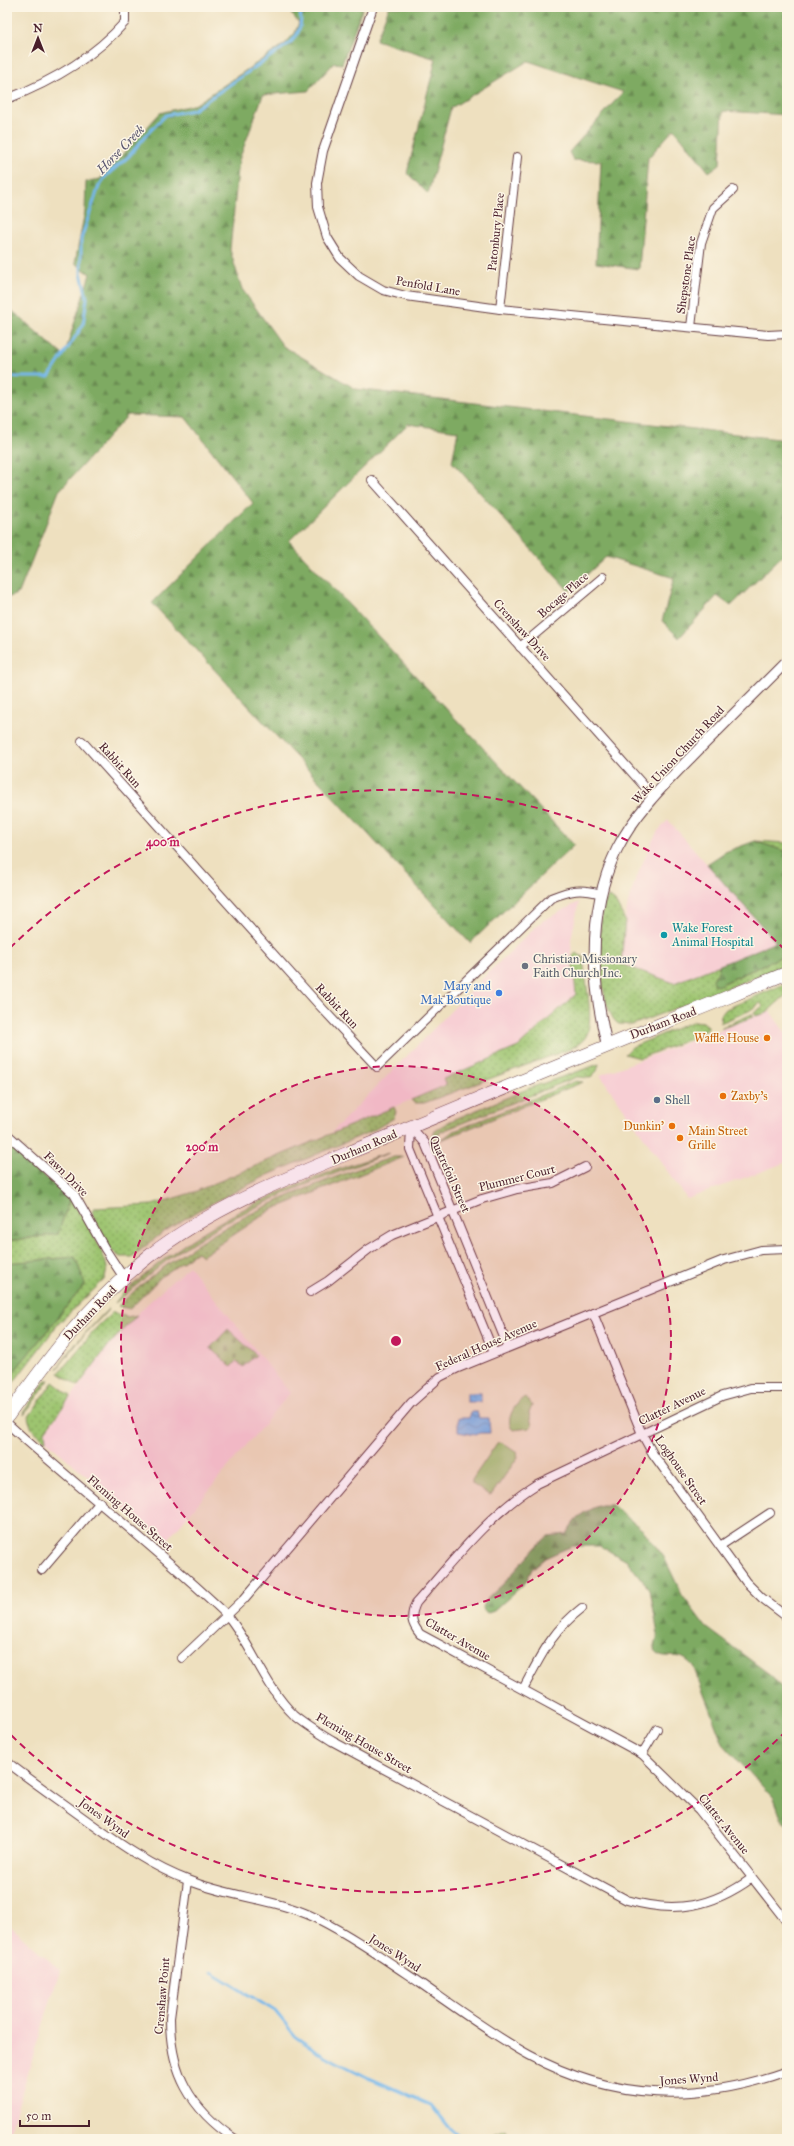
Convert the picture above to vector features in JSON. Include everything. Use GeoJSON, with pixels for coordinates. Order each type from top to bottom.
{"type":"FeatureCollection","features":[{"type":"Feature","properties":{"kind":"main road","name":"Durham Road"},"geometry":{"type":"LineString","coordinates":[[7,1417],[43,1365],[72,1328],[124,1278],[149,1256],[176,1237],[236,1202],[280,1182],[607,1045],[787,973]]}},
{"type":"Feature","properties":{"kind":"street","name":"Penfold Lane"},"geometry":{"type":"LineString","coordinates":[[372,7],[319,167],[317,199],[324,230],[335,251],[345,264],[359,276],[383,290],[406,296],[500,309],[768,335],[787,334]]}},
{"type":"Feature","properties":{"kind":"street"},"geometry":{"type":"LineString","coordinates":[[7,99],[35,88],[57,76],[111,38],[125,22],[125,8]]}},
{"type":"Feature","properties":{"kind":"street","name":"Patonbury Place"},"geometry":{"type":"LineString","coordinates":[[500,309],[517,157]]}},
{"type":"Feature","properties":{"kind":"street","name":"Shepstone Place"},"geometry":{"type":"LineString","coordinates":[[691,327],[701,243],[713,208],[733,190]]}},
{"type":"Feature","properties":{"kind":"street","name":"Crenshaw Drive"},"geometry":{"type":"LineString","coordinates":[[372,480],[654,796]]}},
{"type":"Feature","properties":{"kind":"street","name":"Bocage Place"},"geometry":{"type":"LineString","coordinates":[[520,647],[603,577]]}},
{"type":"Feature","properties":{"kind":"street","name":"Wake Union Church Road"},"geometry":{"type":"LineString","coordinates":[[607,1045],[598,1007],[595,974],[596,921],[601,894],[617,849],[654,796],[787,661]]}},
{"type":"Feature","properties":{"kind":"street","name":"Rabbit Run"},"geometry":{"type":"LineString","coordinates":[[82,741],[316,1002],[377,1067],[551,898],[568,891],[586,889],[601,894]]}},
{"type":"Feature","properties":{"kind":"street","name":"Quatrefoil Street"},"geometry":{"type":"LineString","coordinates":[[411,1127],[425,1143],[508,1347]]}},
{"type":"Feature","properties":{"kind":"street","name":"Quatrefoil Street"},"geometry":{"type":"LineString","coordinates":[[411,1127],[410,1149],[494,1353]]}},
{"type":"Feature","properties":{"kind":"street","name":"Fawn Drive"},"geometry":{"type":"LineString","coordinates":[[7,1134],[74,1194],[105,1249],[124,1278]]}},
{"type":"Feature","properties":{"kind":"street","name":"Plummer Court"},"geometry":{"type":"LineString","coordinates":[[310,1292],[328,1281],[369,1249],[392,1235],[438,1215],[482,1199],[517,1189],[554,1183],[584,1167]]}},
{"type":"Feature","properties":{"kind":"street","name":"Federal House Avenue"},"geometry":{"type":"LineString","coordinates":[[182,1658],[244,1599],[411,1403],[440,1377],[508,1347],[724,1260],[761,1250],[787,1249]]}},
{"type":"Feature","properties":{"kind":"street","name":"Loghouse Street"},"geometry":{"type":"LineString","coordinates":[[593,1313],[642,1434],[653,1454],[746,1582],[762,1598],[787,1617]]}},
{"type":"Feature","properties":{"kind":"street","name":"Clatter Avenue"},"geometry":{"type":"LineString","coordinates":[[787,1388],[758,1388],[732,1392],[554,1475],[530,1488],[511,1502],[468,1544],[416,1603],[412,1611],[411,1618],[413,1625],[420,1634],[642,1754],[699,1810],[787,1922]]}},
{"type":"Feature","properties":{"kind":"street","name":"Fleming House Street"},"geometry":{"type":"LineString","coordinates":[[7,1423],[42,1455],[100,1502],[226,1615],[236,1626],[279,1696],[293,1714],[311,1728],[610,1892],[645,1905],[682,1907],[704,1903],[731,1893],[752,1878]]}},
{"type":"Feature","properties":{"kind":"street"},"geometry":{"type":"LineString","coordinates":[[42,1570],[100,1502]]}},
{"type":"Feature","properties":{"kind":"street"},"geometry":{"type":"LineString","coordinates":[[720,1546],[770,1513]]}},
{"type":"Feature","properties":{"kind":"street"},"geometry":{"type":"LineString","coordinates":[[523,1689],[551,1637],[565,1621],[582,1608]]}},
{"type":"Feature","properties":{"kind":"street"},"geometry":{"type":"LineString","coordinates":[[642,1754],[657,1729]]}},
{"type":"Feature","properties":{"kind":"street","name":"Jones Wynd"},"geometry":{"type":"LineString","coordinates":[[7,1762],[129,1850],[188,1881],[314,1917],[377,1955],[493,2034],[530,2056],[588,2081],[621,2089],[658,2094],[715,2091],[762,2080],[787,2071]]}},
{"type":"Feature","properties":{"kind":"street","name":"Crenshaw Point"},"geometry":{"type":"LineString","coordinates":[[188,1881],[170,2018],[170,2039],[174,2060],[180,2079],[190,2095],[206,2116],[235,2139]]}},
{"type":"Feature","properties":{"kind":"shaded area"},"geometry":{"type":"Polygon","coordinates":[[[668,820],[776,942],[674,983],[621,964],[623,930],[628,903],[635,881],[652,841],[658,831],[668,820]]]}},
{"type":"Feature","properties":{"kind":"shaded area"},"geometry":{"type":"Polygon","coordinates":[[[579,902],[571,939],[572,969],[576,994],[518,1047],[444,1079],[447,1085],[331,1133],[493,968],[542,921],[579,902]]]}},
{"type":"Feature","properties":{"kind":"shaded area"},"geometry":{"type":"Polygon","coordinates":[[[770,1011],[787,1035],[787,1162],[687,1199],[600,1075],[770,1011]]]}},
{"type":"Feature","properties":{"kind":"shaded area"},"geometry":{"type":"Polygon","coordinates":[[[189,1266],[290,1393],[165,1543],[46,1441],[44,1434],[109,1345],[146,1305],[189,1266]]]}},
{"type":"Feature","properties":{"kind":"shaded area"},"geometry":{"type":"Polygon","coordinates":[[[7,1923],[60,1970],[8,2137],[7,2137],[7,1923]]]}},
{"type":"Feature","properties":{"kind":"green space"},"geometry":{"type":"Polygon","coordinates":[[[286,7],[363,7],[342,64],[334,63],[308,91],[263,95],[239,160],[230,250],[242,289],[283,346],[356,389],[787,440],[787,551],[731,606],[717,596],[679,638],[662,621],[674,578],[606,557],[569,591],[452,462],[458,431],[408,424],[289,541],[574,845],[470,943],[152,603],[253,503],[185,417],[128,415],[59,491],[19,593],[7,598],[7,306],[64,356],[90,274],[75,263],[85,211],[86,182],[100,179],[160,113],[196,104],[285,44],[295,33],[299,23],[286,7]]]}},
{"type":"Feature","properties":{"kind":"green space"},"geometry":{"type":"Polygon","coordinates":[[[389,7],[787,7],[787,115],[723,111],[720,164],[709,172],[674,129],[648,158],[639,269],[596,263],[601,161],[573,160],[569,152],[623,92],[528,61],[451,108],[428,194],[407,173],[436,59],[376,40],[389,7]]]}},
{"type":"Feature","properties":{"kind":"green space"},"geometry":{"type":"Polygon","coordinates":[[[755,841],[787,843],[787,852],[755,841]]]}},
{"type":"Feature","properties":{"kind":"green space"},"geometry":{"type":"Polygon","coordinates":[[[755,841],[787,852],[787,954],[717,986],[714,984],[713,979],[717,974],[720,965],[776,942],[707,864],[725,852],[755,841]]]}},
{"type":"Feature","properties":{"kind":"green space"},"geometry":{"type":"Polygon","coordinates":[[[609,896],[615,901],[625,920],[621,964],[674,983],[720,965],[717,974],[714,976],[722,984],[787,954],[787,965],[632,1025],[619,1024],[612,1016],[606,1002],[600,962],[601,921],[604,906],[609,896]]]}},
{"type":"Feature","properties":{"kind":"green space"},"geometry":{"type":"Polygon","coordinates":[[[576,953],[583,957],[589,1010],[588,1030],[582,1041],[570,1049],[424,1103],[414,1103],[411,1100],[446,1085],[443,1079],[518,1047],[576,994],[572,957],[576,953]]]}},
{"type":"Feature","properties":{"kind":"green space"},"geometry":{"type":"Polygon","coordinates":[[[787,983],[787,994],[766,1013],[756,1016],[754,1013],[763,1006],[760,1003],[749,1011],[720,1023],[721,1015],[726,1009],[787,983]]]}},
{"type":"Feature","properties":{"kind":"green space"},"geometry":{"type":"Polygon","coordinates":[[[752,1014],[753,1017],[722,1028],[722,1027],[752,1014]]]}},
{"type":"Feature","properties":{"kind":"green space"},"geometry":{"type":"Polygon","coordinates":[[[694,1021],[703,1022],[709,1027],[696,1037],[640,1058],[625,1054],[632,1047],[694,1021]]]}},
{"type":"Feature","properties":{"kind":"green space"},"geometry":{"type":"Polygon","coordinates":[[[599,1064],[597,1071],[590,1078],[577,1077],[450,1128],[441,1132],[434,1141],[431,1140],[435,1130],[450,1121],[530,1088],[599,1064]]]}},
{"type":"Feature","properties":{"kind":"green space"},"geometry":{"type":"Polygon","coordinates":[[[576,1081],[583,1082],[441,1140],[452,1132],[576,1081]]]}},
{"type":"Feature","properties":{"kind":"green space"},"geometry":{"type":"Polygon","coordinates":[[[394,1107],[396,1112],[394,1118],[372,1131],[268,1175],[199,1210],[162,1233],[132,1257],[120,1257],[111,1250],[93,1216],[94,1208],[152,1205],[194,1192],[394,1107]]]}},
{"type":"Feature","properties":{"kind":"green space"},"geometry":{"type":"Polygon","coordinates":[[[7,1144],[70,1198],[58,1234],[7,1241],[7,1144]]]}},
{"type":"Feature","properties":{"kind":"green space"},"geometry":{"type":"Polygon","coordinates":[[[389,1153],[295,1189],[227,1221],[176,1253],[115,1303],[121,1295],[172,1253],[230,1216],[324,1174],[389,1153]]]}},
{"type":"Feature","properties":{"kind":"green space"},"geometry":{"type":"Polygon","coordinates":[[[394,1157],[404,1157],[271,1210],[202,1256],[197,1252],[162,1276],[130,1309],[118,1306],[179,1256],[247,1216],[319,1183],[394,1157]]]}},
{"type":"Feature","properties":{"kind":"green space"},"geometry":{"type":"Polygon","coordinates":[[[70,1198],[86,1222],[102,1252],[107,1268],[104,1280],[59,1323],[7,1391],[7,1380],[85,1284],[75,1257],[7,1263],[7,1241],[58,1234],[70,1198]]]}},
{"type":"Feature","properties":{"kind":"green space"},"geometry":{"type":"Polygon","coordinates":[[[75,1257],[85,1284],[7,1380],[7,1263],[75,1257]]]}},
{"type":"Feature","properties":{"kind":"green space"},"geometry":{"type":"Polygon","coordinates":[[[108,1309],[83,1336],[57,1369],[78,1341],[108,1309]]]}},
{"type":"Feature","properties":{"kind":"green space"},"geometry":{"type":"Polygon","coordinates":[[[113,1312],[127,1317],[137,1315],[109,1345],[78,1386],[59,1373],[97,1327],[113,1312]]]}},
{"type":"Feature","properties":{"kind":"green space"},"geometry":{"type":"Polygon","coordinates":[[[228,1329],[256,1355],[243,1367],[236,1361],[231,1367],[210,1348],[228,1329]]]}},
{"type":"Feature","properties":{"kind":"green space"},"geometry":{"type":"Polygon","coordinates":[[[46,1380],[49,1380],[24,1415],[25,1410],[46,1380]]]}},
{"type":"Feature","properties":{"kind":"green space"},"geometry":{"type":"Polygon","coordinates":[[[53,1382],[71,1396],[45,1431],[46,1441],[32,1429],[28,1418],[53,1382]]]}},
{"type":"Feature","properties":{"kind":"green space"},"geometry":{"type":"Polygon","coordinates":[[[526,1397],[532,1406],[529,1413],[532,1425],[530,1428],[513,1430],[510,1426],[510,1416],[519,1402],[526,1397]]]}},
{"type":"Feature","properties":{"kind":"green space"},"geometry":{"type":"Polygon","coordinates":[[[501,1442],[517,1453],[518,1457],[492,1494],[489,1495],[472,1484],[472,1480],[497,1443],[501,1442]]]}},
{"type":"Feature","properties":{"kind":"green space"},"geometry":{"type":"Polygon","coordinates":[[[601,1505],[612,1505],[644,1531],[664,1557],[682,1595],[706,1627],[772,1676],[784,1691],[787,1697],[787,1721],[781,1742],[781,1759],[787,1777],[787,1825],[781,1818],[774,1799],[723,1744],[693,1666],[687,1660],[677,1656],[662,1656],[654,1650],[658,1635],[650,1590],[627,1561],[600,1546],[572,1546],[545,1558],[532,1569],[526,1582],[494,1611],[488,1613],[484,1611],[483,1607],[486,1600],[504,1583],[538,1545],[548,1536],[566,1534],[580,1515],[601,1505]]]}},
{"type":"Feature","properties":{"kind":"green space"},"geometry":{"type":"Polygon","coordinates":[[[505,2129],[509,2139],[495,2139],[493,2134],[505,2129]]]}},
{"type":"Feature","properties":{"kind":"water"},"geometry":{"type":"Polygon","coordinates":[[[467,1393],[481,1393],[481,1402],[467,1402],[467,1393]]]}},
{"type":"Feature","properties":{"kind":"water"},"geometry":{"type":"Polygon","coordinates":[[[471,1412],[477,1412],[479,1418],[489,1418],[490,1433],[480,1433],[476,1435],[458,1432],[458,1418],[469,1418],[471,1412]]]}},
{"type":"Feature","properties":{"kind":"waterway","name":"Horse Creek"},"geometry":{"type":"LineString","coordinates":[[7,377],[49,377],[83,325],[87,298],[81,273],[81,239],[99,186],[106,176],[129,156],[148,133],[166,115],[193,110],[290,43],[296,36],[300,27],[301,17],[299,7]]}},
{"type":"Feature","properties":{"kind":"waterway"},"geometry":{"type":"LineString","coordinates":[[211,1972],[275,2011],[297,2038],[325,2056],[369,2078],[431,2105],[449,2128],[464,2139]]}},
{"type":"Feature","properties":{"kind":"place","name":"Wake Forest Animal Hospital"},"geometry":{"type":"Point","coordinates":[664,935]}},
{"type":"Feature","properties":{"kind":"place","name":"Christian Missionary Faith Church Inc."},"geometry":{"type":"Point","coordinates":[525,966]}},
{"type":"Feature","properties":{"kind":"place","name":"Mary and Mak Boutique"},"geometry":{"type":"Point","coordinates":[499,993]}},
{"type":"Feature","properties":{"kind":"place","name":"Waffle House"},"geometry":{"type":"Point","coordinates":[767,1038]}},
{"type":"Feature","properties":{"kind":"place","name":"Zaxby's"},"geometry":{"type":"Point","coordinates":[723,1096]}},
{"type":"Feature","properties":{"kind":"place","name":"Shell"},"geometry":{"type":"Point","coordinates":[657,1100]}},
{"type":"Feature","properties":{"kind":"place","name":"Dunkin'"},"geometry":{"type":"Point","coordinates":[672,1126]}},
{"type":"Feature","properties":{"kind":"place","name":"Main Street Grille"},"geometry":{"type":"Point","coordinates":[680,1138]}}]}
